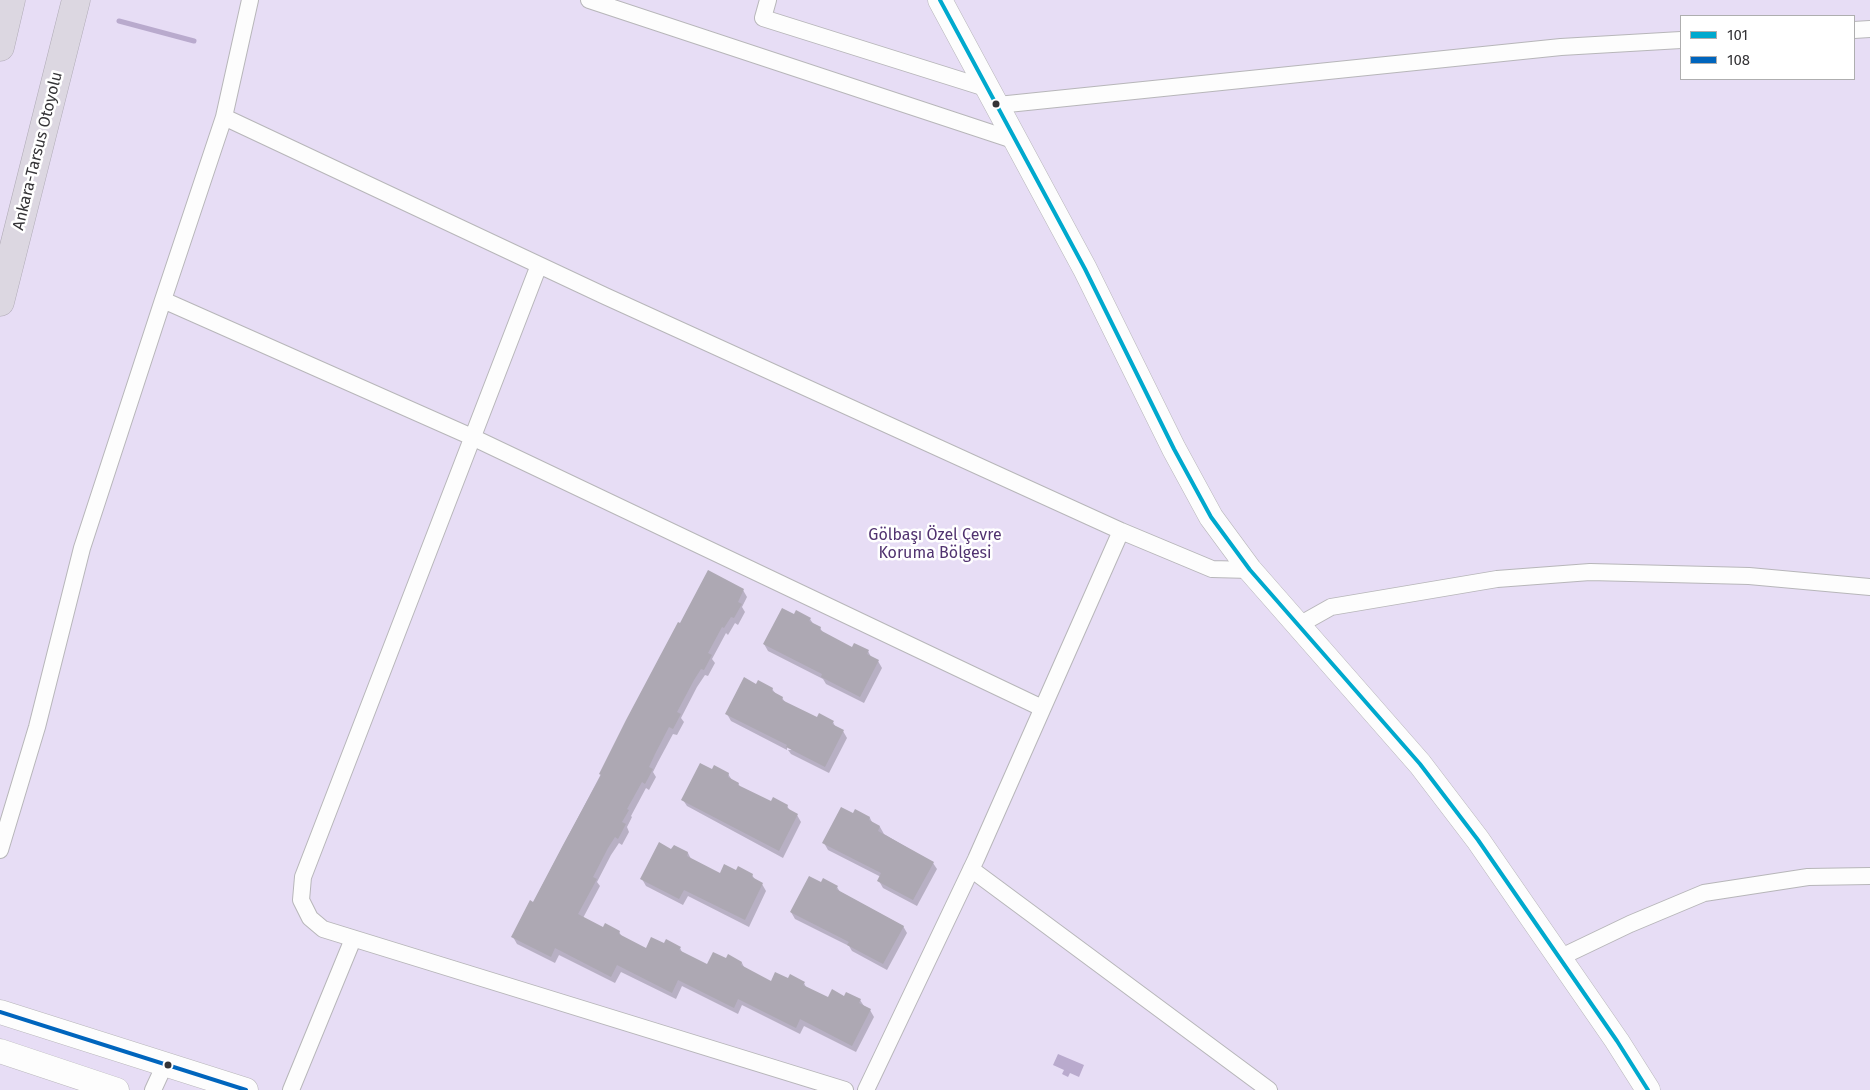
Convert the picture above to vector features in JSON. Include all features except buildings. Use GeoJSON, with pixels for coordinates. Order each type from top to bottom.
{"type":"FeatureCollection","features":[{"type":"Feature","properties":{"kind":"highway"},"geometry":{"type":"LineString","coordinates":[[0,47],[11,0]]}},
{"type":"Feature","properties":{"kind":"highway","name":"Ankara-Tarsus Otoyolu"},"geometry":{"type":"LineString","coordinates":[[0,302],[76,0]]}},
{"type":"Feature","properties":{"kind":"street"},"geometry":{"type":"LineString","coordinates":[[0,850],[37,727],[82,548],[224,117],[250,0]]}},
{"type":"Feature","properties":{"kind":"street"},"geometry":{"type":"LineString","coordinates":[[589,0],[1016,140]]}},
{"type":"Feature","properties":{"kind":"street"},"geometry":{"type":"LineString","coordinates":[[768,0],[762,18],[993,97],[1561,48],[1680,40]]}},
{"type":"Feature","properties":{"kind":"street"},"geometry":{"type":"LineString","coordinates":[[940,0],[1085,269],[1194,488],[1226,540],[1420,764],[1478,840],[1617,1041],[1648,1090]]}},
{"type":"Feature","properties":{"kind":"street"},"geometry":{"type":"LineString","coordinates":[[1855,30],[1870,29]]}},
{"type":"Feature","properties":{"kind":"street"},"geometry":{"type":"LineString","coordinates":[[224,117],[539,265],[1121,531],[1212,569],[1250,570]]}},
{"type":"Feature","properties":{"kind":"street"},"geometry":{"type":"LineString","coordinates":[[539,265],[302,877],[301,900],[310,918],[323,929],[845,1090]]}},
{"type":"Feature","properties":{"kind":"street"},"geometry":{"type":"LineString","coordinates":[[163,300],[472,437],[1042,708]]}},
{"type":"Feature","properties":{"kind":"street"},"geometry":{"type":"LineString","coordinates":[[866,1090],[971,869],[1121,531]]}},
{"type":"Feature","properties":{"kind":"street"},"geometry":{"type":"LineString","coordinates":[[1299,625],[1330,607],[1497,579],[1590,572],[1749,576],[1870,587]]}},
{"type":"Feature","properties":{"kind":"street"},"geometry":{"type":"LineString","coordinates":[[971,869],[1269,1090]]}},
{"type":"Feature","properties":{"kind":"street"},"geometry":{"type":"LineString","coordinates":[[1559,958],[1630,924],[1704,893],[1808,877],[1870,876]]}},
{"type":"Feature","properties":{"kind":"street"},"geometry":{"type":"LineString","coordinates":[[291,1090],[352,939]]}},
{"type":"Feature","properties":{"kind":"street"},"geometry":{"type":"LineString","coordinates":[[0,1012],[246,1090]]}},
{"type":"Feature","properties":{"kind":"street"},"geometry":{"type":"LineString","coordinates":[[0,1051],[117,1090]]}},
{"type":"Feature","properties":{"kind":"street"},"geometry":{"type":"LineString","coordinates":[[153,1090],[165,1064]]}},
{"type":"Feature","properties":{"kind":"green space","name":"Gölbaşı Özel Çevre Koruma Bölgesi"},"geometry":{"type":"Polygon","coordinates":[[[0,0],[1870,0],[1870,1090],[0,1090],[0,0]]]}},
{"type":"Feature","properties":{"kind":"shaded area"},"geometry":{"type":"Polygon","coordinates":[[[1058,1054],[1084,1065],[1079,1077],[1070,1073],[1068,1077],[1062,1074],[1064,1070],[1053,1065],[1058,1054]]]}},
{"type":"Feature","properties":{"kind":"waterway"},"geometry":{"type":"LineString","coordinates":[[119,21],[194,41]]}},
{"type":"Feature","properties":{"kind":"transit line","name":"101"},"geometry":{"type":"LineString","coordinates":[[940,0],[1085,269],[1174,449],[1211,517],[1250,570],[1420,764],[1478,840],[1617,1041],[1648,1090]]}},
{"type":"Feature","properties":{"kind":"transit line","name":"108"},"geometry":{"type":"LineString","coordinates":[[0,1012],[246,1090]]}}]}
